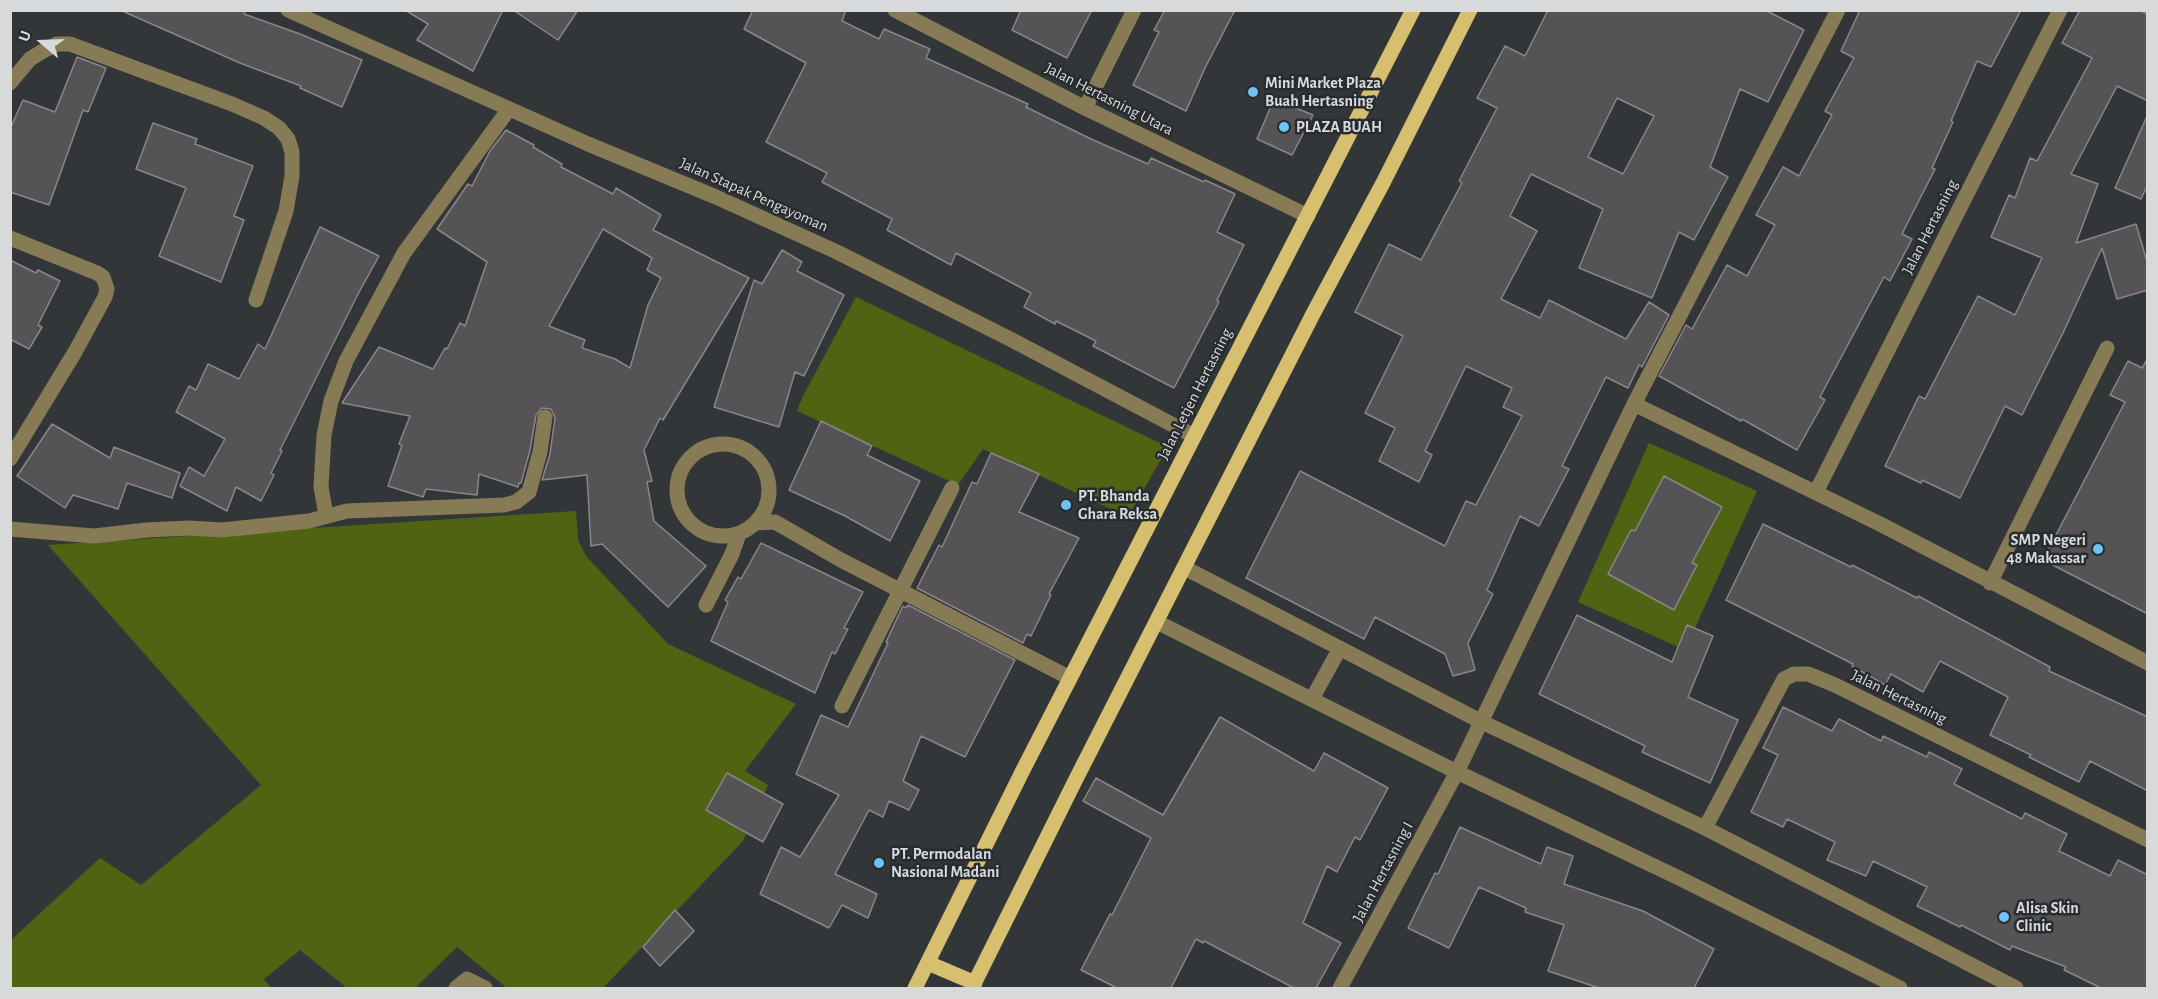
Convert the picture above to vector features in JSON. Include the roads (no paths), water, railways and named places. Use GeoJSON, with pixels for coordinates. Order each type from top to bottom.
{"type":"FeatureCollection","features":[{"type":"Feature","properties":{"kind":"main road","name":"Jalan Letjen Hertasning"},"geometry":{"type":"LineString","coordinates":[[915,988],[1070,678],[1413,10]]}},
{"type":"Feature","properties":{"kind":"main road"},"geometry":{"type":"LineString","coordinates":[[928,963],[973,986],[1076,779],[1470,10]]}},
{"type":"Feature","properties":{"kind":"street","name":"Jalan Stapak Pengayoman"},"geometry":{"type":"LineString","coordinates":[[288,10],[837,252],[1012,340],[1194,436]]}},
{"type":"Feature","properties":{"kind":"street","name":"Jalan Hertasning Utara"},"geometry":{"type":"LineString","coordinates":[[895,10],[913,14],[1085,108],[1308,216]]}},
{"type":"Feature","properties":{"kind":"street"},"geometry":{"type":"LineString","coordinates":[[1085,108],[1134,10]]}},
{"type":"Feature","properties":{"kind":"street","name":"Jalan Hertasning I"},"geometry":{"type":"LineString","coordinates":[[1340,988],[1457,772],[1634,404],[1838,10]]}},
{"type":"Feature","properties":{"kind":"street","name":"Jalan Hertasning"},"geometry":{"type":"LineString","coordinates":[[1816,492],[2060,10]]}},
{"type":"Feature","properties":{"kind":"street"},"geometry":{"type":"LineString","coordinates":[[10,83],[36,55],[57,44],[70,44],[232,104],[279,128],[288,139],[292,152],[292,176],[283,220],[256,300]]}},
{"type":"Feature","properties":{"kind":"street"},"geometry":{"type":"LineString","coordinates":[[326,515],[321,487],[324,435],[331,401],[346,361],[404,253],[509,109]]}},
{"type":"Feature","properties":{"kind":"street"},"geometry":{"type":"LineString","coordinates":[[10,238],[97,273],[103,277],[107,289],[80,343],[10,459]]}},
{"type":"Feature","properties":{"kind":"street"},"geometry":{"type":"LineString","coordinates":[[1990,583],[2107,348]]}},
{"type":"Feature","properties":{"kind":"street"},"geometry":{"type":"LineString","coordinates":[[1634,404],[1816,492],[2148,663]]}},
{"type":"Feature","properties":{"kind":"street"},"geometry":{"type":"LineString","coordinates":[[10,529],[94,536],[189,528],[222,530],[309,521],[347,511],[504,505],[516,502],[529,492],[533,482],[545,417]]}},
{"type":"Feature","properties":{"kind":"street"},"geometry":{"type":"LineString","coordinates":[[724,443],[739,446],[752,453],[768,475],[770,488],[763,514],[756,523],[739,534],[718,536],[699,530],[684,515],[677,494],[681,471],[688,459],[711,445],[724,443]]}},
{"type":"Feature","properties":{"kind":"street"},"geometry":{"type":"LineString","coordinates":[[842,706],[952,488]]}},
{"type":"Feature","properties":{"kind":"street"},"geometry":{"type":"LineString","coordinates":[[756,523],[775,522],[841,560],[1070,678]]}},
{"type":"Feature","properties":{"kind":"street"},"geometry":{"type":"LineString","coordinates":[[706,604],[732,554],[739,534]]}},
{"type":"Feature","properties":{"kind":"street"},"geometry":{"type":"LineString","coordinates":[[1185,568],[1482,722],[1705,828],[2016,988]]}},
{"type":"Feature","properties":{"kind":"street"},"geometry":{"type":"LineString","coordinates":[[1158,622],[1457,772],[1680,878],[1900,988]]}},
{"type":"Feature","properties":{"kind":"street"},"geometry":{"type":"LineString","coordinates":[[1312,699],[1340,648]]}},
{"type":"Feature","properties":{"kind":"street","name":"Jalan Hertasning"},"geometry":{"type":"LineString","coordinates":[[1705,828],[1784,679],[1794,675],[1808,674],[1835,685],[2148,840]]}},
{"type":"Feature","properties":{"kind":"street"},"geometry":{"type":"LineString","coordinates":[[462,984],[485,988]]}},
{"type":"Feature","properties":{"kind":"place","name":"Mini Market Plaza Buah Hertasning"},"geometry":{"type":"Point","coordinates":[1253,92]}},
{"type":"Feature","properties":{"kind":"place","name":"PLAZA BUAH"},"geometry":{"type":"Point","coordinates":[1284,127]}},
{"type":"Feature","properties":{"kind":"place","name":"PT. Bhanda Ghara Reksa"},"geometry":{"type":"Point","coordinates":[1066,505]}},
{"type":"Feature","properties":{"kind":"place","name":"SMP Negeri 48 Makassar"},"geometry":{"type":"Point","coordinates":[2098,549]}},
{"type":"Feature","properties":{"kind":"place","name":"PT. Permodalan Nasional Madani"},"geometry":{"type":"Point","coordinates":[879,863]}},
{"type":"Feature","properties":{"kind":"place","name":"Alisa Skin Clinic"},"geometry":{"type":"Point","coordinates":[2004,917]}}]}
